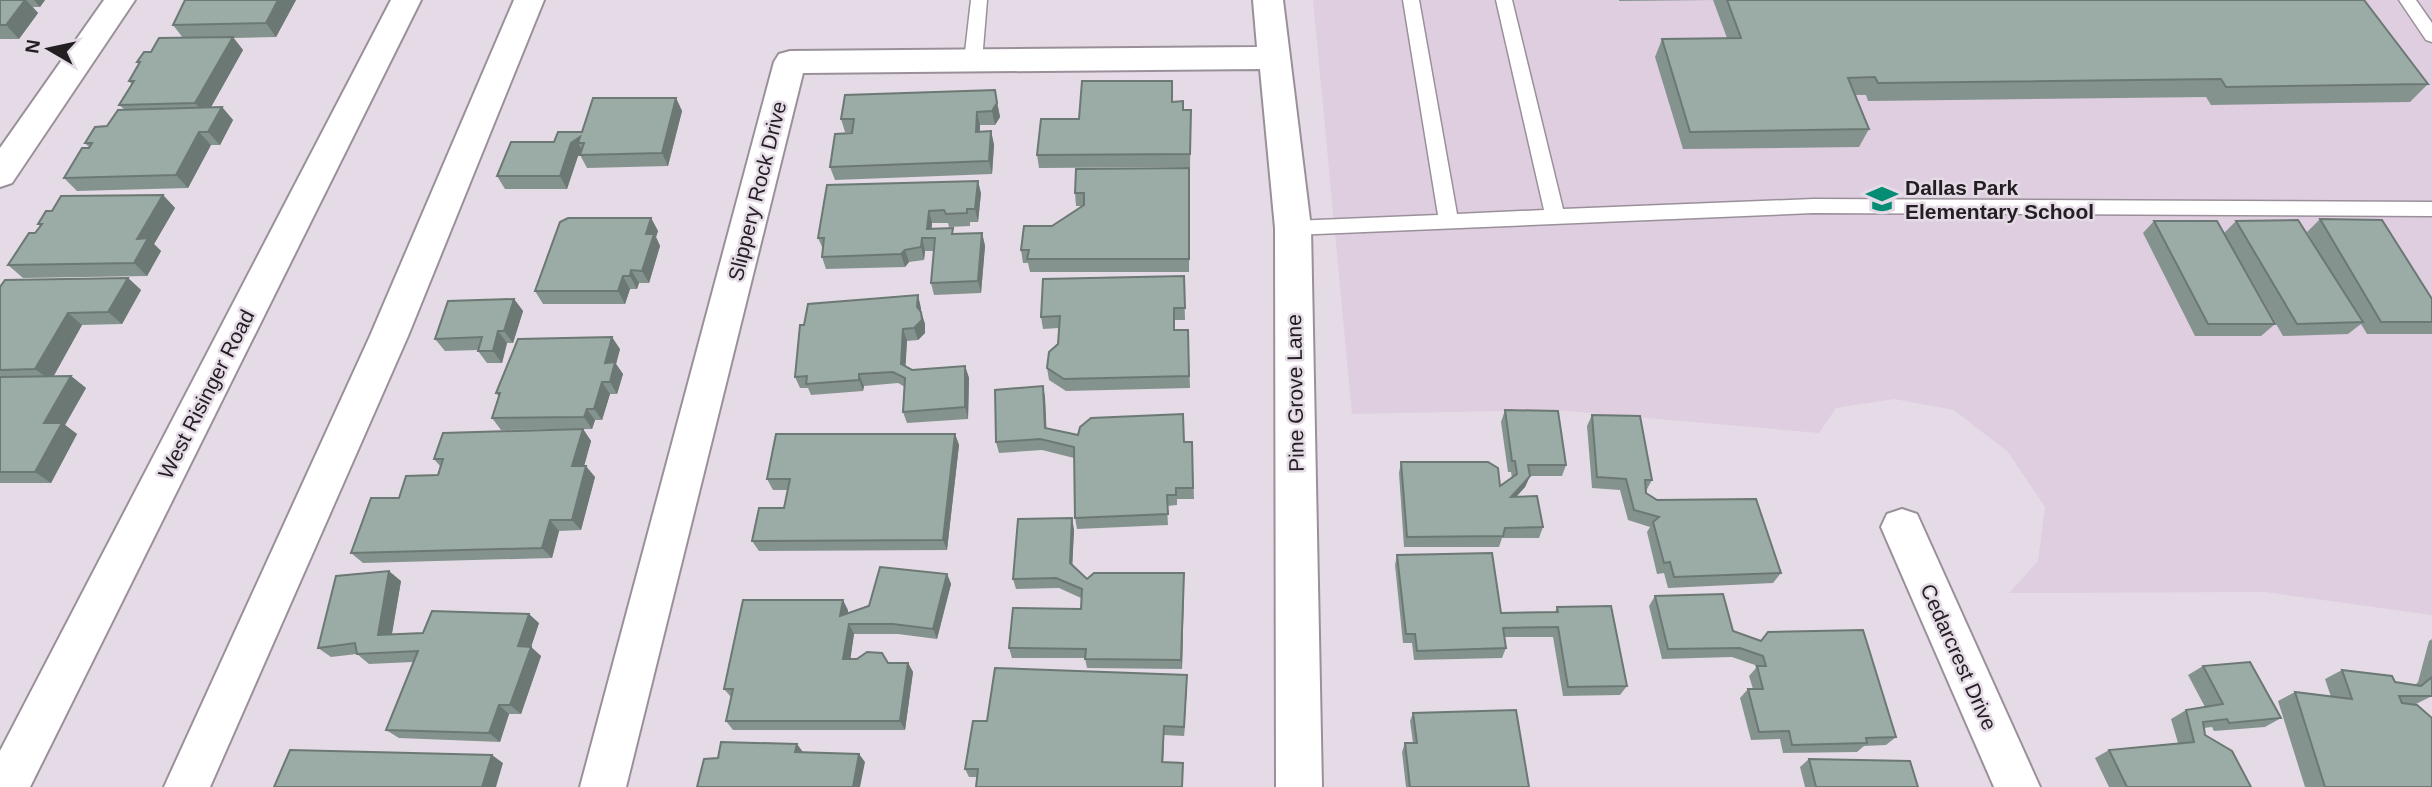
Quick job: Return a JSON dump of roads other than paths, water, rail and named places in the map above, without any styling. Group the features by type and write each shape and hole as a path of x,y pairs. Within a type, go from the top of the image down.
{"street":[{"path":"0,174 120,0"},
{"name":"West Risinger Road","path":"6,787 406,0"},
{"path":"187,787 389,336 529,0"},
{"name":"Pine Grove Lane","path":"1268,0 1293,228 1299,787"},
{"name":"Slippery Rock Drive","path":"603,787 790,62 1273,58"},
{"name":"Cedarcrest Drive","path":"1902,527 2017,787"}],"lane":[{"path":"973,61 979,0"},
{"path":"1411,0 1449,221"},
{"path":"1504,0 1555,217"},
{"path":"2407,0 2432,36"},
{"path":"1293,228 1813,206 2432,209"}],"place":[{"name":"Dallas Park Elementary School","path":"1882,199"}]}
